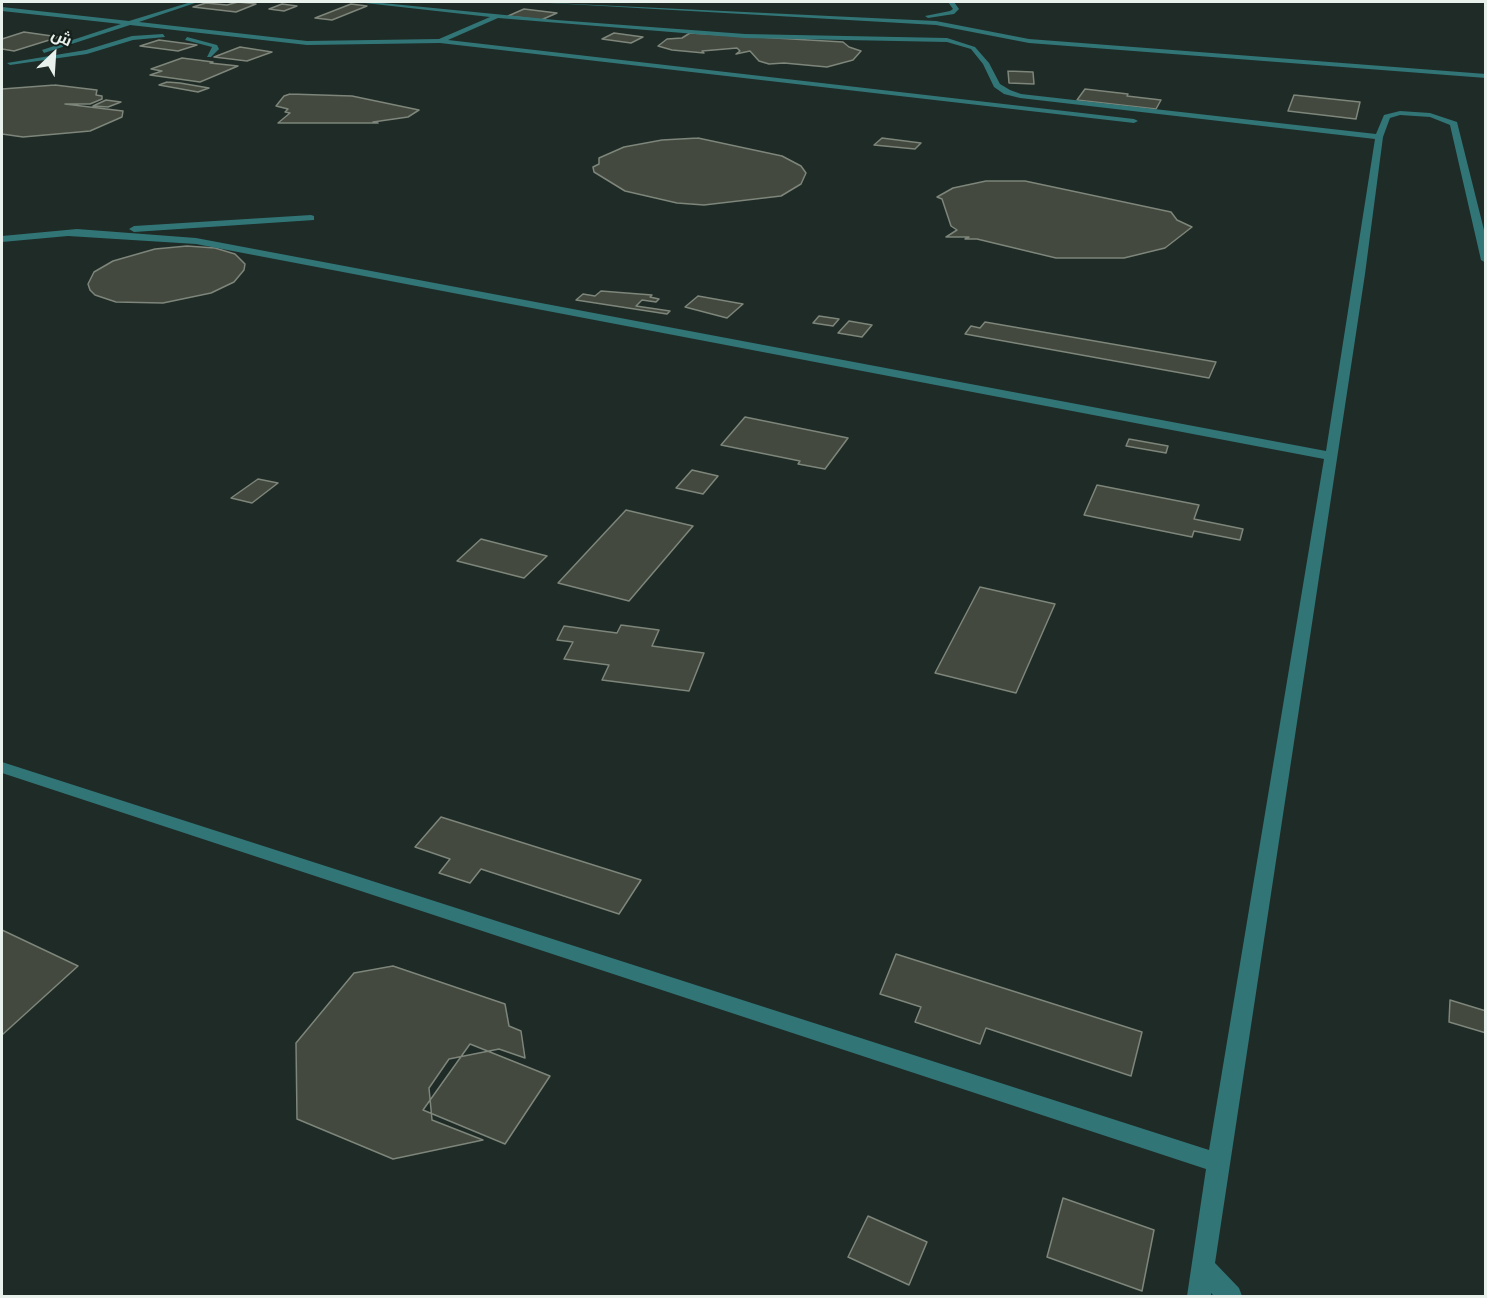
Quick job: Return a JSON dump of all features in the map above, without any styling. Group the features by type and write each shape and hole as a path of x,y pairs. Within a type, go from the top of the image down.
{"lane":[{"path":"2,66 195,2"},
{"path":"359,2 496,17 745,36 947,40 973,48 986,63 997,85 1006,92 1020,96 1374,143"},
{"path":"535,2 936,23 1029,41 1485,76"},
{"path":"610,2 916,17 952,13 956,9 951,2"},
{"path":"2,9 18,4"},
{"path":"2,9 308,43 440,41 1146,122"},
{"path":"440,41 496,17"},
{"path":"10,63 74,54 132,38 155,36 184,39 215,46 216,49 209,56"},
{"path":"1199,1296 1218,1163 1360,274 1374,143 1387,117 1400,113 1430,116 1445,119 1454,124 1482,232 1485,260"},
{"path":"2,239 311,218"},
{"path":"68,233 196,241 1330,456"},
{"path":"2,767 1218,1163"},
{"path":"1203,1268 1230,1296"}],"building":[{"path":"238,2 256,4 236,12 193,7 206,3 227,5"},
{"path":"282,4 297,6 284,11 269,9"},
{"path":"351,4 367,6 332,20 315,18"},
{"path":"524,9 557,13 541,20 508,16"},
{"path":"24,32 59,37 14,51 2,49 2,39"},
{"path":"614,33 643,37 631,43 602,39"},
{"path":"690,33 843,42 861,51 853,60 827,67 769,64 759,61 750,51 736,54 740,51 737,48 702,51 704,53 672,50 658,46 667,39 682,38"},
{"path":"159,40 197,45 178,51 140,46"},
{"path":"240,47 272,52 247,61 214,57"},
{"path":"182,58 238,66 200,82 150,75 162,71 151,69"},
{"path":"1008,71 1033,72 1034,84 1009,83"},
{"path":"167,82 209,88 198,92 159,85"},
{"path":"55,85 97,90 96,95 102,96 102,99 90,104 65,104 123,111 122,117 90,131 23,137 2,134 2,89"},
{"path":"1085,89 1161,100 1156,109 1077,100"},
{"path":"290,94 352,96 419,110 408,117 373,122 378,123 278,123 290,113 285,112 288,109 276,106 284,96"},
{"path":"1294,95 1360,102 1356,119 1288,111"},
{"path":"106,100 121,102 108,107 93,106"},
{"path":"698,138 782,156 801,166 806,173 801,184 781,196 704,205 677,203 625,191 594,172 593,167 599,164 599,158 624,147 662,140"},
{"path":"882,138 921,143 915,149 874,145"},
{"path":"986,181 1025,181 1171,212 1177,220 1192,227 1165,248 1124,258 1056,258 977,239 965,239 969,237 946,237 957,230 951,226 942,199 937,197 953,188"},
{"path":"187,246 215,248 235,254 245,264 244,270 234,282 211,293 163,303 116,302 95,295 90,290 88,284 94,272 113,261 155,249"},
{"path":"601,291 652,295 650,297 659,299 656,302 642,300 636,306 670,311 667,314 576,300 583,294 595,296"},
{"path":"698,296 743,304 727,318 685,307"},
{"path":"819,316 839,319 833,326 813,323"},
{"path":"849,321 872,325 862,337 838,333"},
{"path":"985,322 1216,362 1209,378 965,334 971,326 980,328"},
{"path":"745,417 848,438 825,469 798,464 800,461 721,445"},
{"path":"1129,439 1168,446 1166,453 1126,446"},
{"path":"692,470 718,476 703,494 676,488"},
{"path":"258,479 278,483 252,503 231,498"},
{"path":"1097,485 1199,505 1194,519 1243,529 1240,540 1194,531 1192,537 1084,515"},
{"path":"626,510 693,526 629,601 558,583"},
{"path":"481,539 547,556 524,578 457,561"},
{"path":"980,587 1055,604 1016,693 935,673"},
{"path":"621,625 659,630 652,646 704,653 689,691 602,680 609,665 564,659 573,642 557,640 564,626 617,633"},
{"path":"441,817 641,880 619,914 481,869 470,883 439,873 450,859 415,847"},
{"path":"2,930 78,966 2,1035"},
{"path":"896,954 1142,1032 1131,1076 986,1028 980,1044 915,1022 921,1007 880,994"},
{"path":"393,966 505,1004 509,1026 521,1031 525,1058 499,1049 449,1059 429,1088 432,1120 483,1140 393,1159 297,1119 296,1043 354,973"},
{"path":"1450,1000 1486,1011 1486,1033 1449,1022"},
{"path":"470,1044 550,1076 505,1144 423,1110"},
{"path":"1063,1198 1154,1230 1142,1291 1047,1257"},
{"path":"868,1216 927,1242 909,1285 848,1257"}]}
